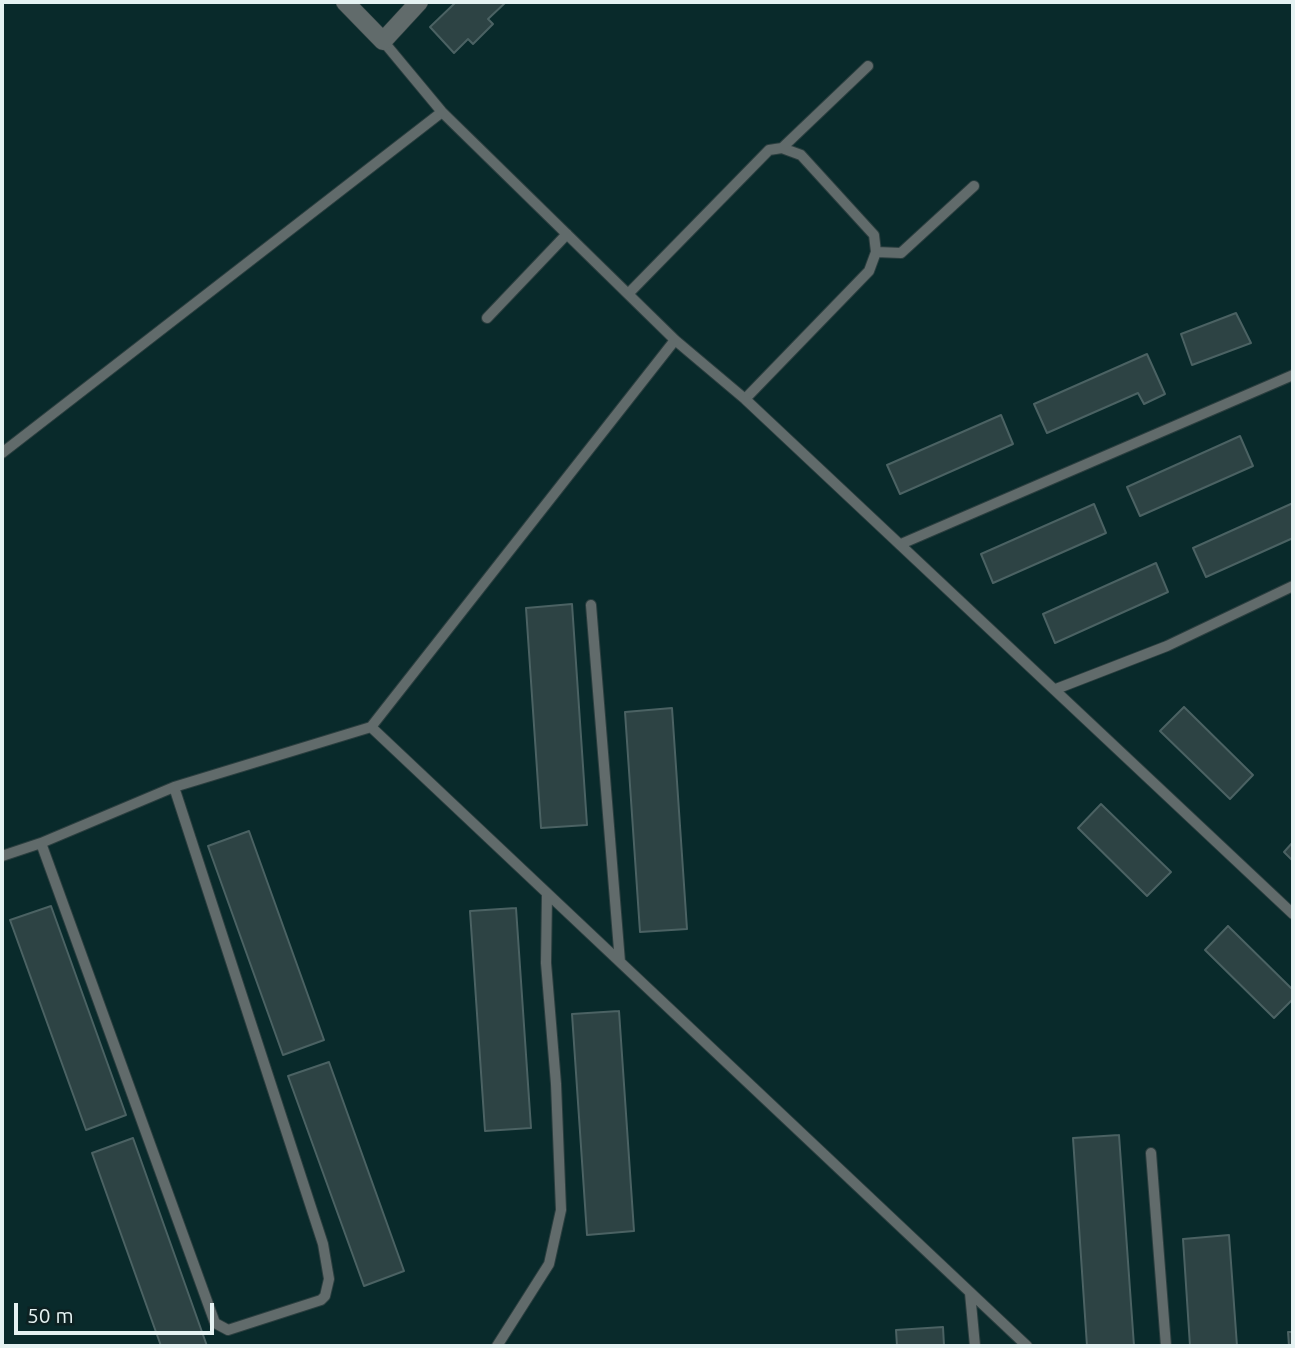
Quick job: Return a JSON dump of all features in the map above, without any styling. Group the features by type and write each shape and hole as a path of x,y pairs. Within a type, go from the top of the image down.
{"street":[{"path":"345,2 383,40 419,2"}],"lane":[{"path":"383,40 442,112 675,340 745,399 1293,914"},
{"path":"782,148 868,66"},
{"path":"2,453 442,112"},
{"path":"628,294 769,150 782,148 801,155 874,235 876,252 869,271 745,399"},
{"path":"876,252 901,253 974,187"},
{"path":"487,317 566,233"},
{"path":"2,856 41,843 174,787 371,727 675,340"},
{"path":"901,544 1293,375"},
{"path":"1056,689 1167,646 1293,586"},
{"path":"591,604 620,962"},
{"path":"371,727 1027,1346"},
{"path":"41,843 215,1323 228,1330 321,1300 325,1296 328,1279 323,1244 174,787"},
{"path":"497,1346 549,1264 561,1210 556,1084 547,963 547,893"},
{"path":"1151,1153 1166,1346"},
{"path":"970,1293 975,1346"}],"shaded area":[{"path":"2,2 1293,2 1293,1346 2,1346"}],"building":[{"path":"456,2 506,2 488,19 493,24 473,44 468,39 454,53 430,27"},
{"path":"1236,313 1251,343 1192,365 1181,334"},
{"path":"1147,354 1165,394 1144,404 1138,393 1047,433 1034,404"},
{"path":"1001,415 1013,444 900,494 887,465"},
{"path":"1240,436 1253,466 1140,516 1127,487"},
{"path":"1293,503 1293,538 1206,577 1193,548"},
{"path":"1094,504 1106,533 993,583 981,554"},
{"path":"1156,563 1168,592 1055,643 1043,614"},
{"path":"572,604 587,825 541,828 526,608"},
{"path":"1184,707 1253,775 1230,799 1160,731"},
{"path":"672,708 687,929 640,932 625,712"},
{"path":"1101,804 1171,872 1147,896 1078,828"},
{"path":"249,831 324,1040 283,1055 208,846"},
{"path":"1293,842 1293,861 1284,852"},
{"path":"51,906 126,1115 86,1130 10,920"},
{"path":"516,908 531,1128 485,1131 470,911"},
{"path":"1228,926 1293,990 1293,999 1274,1018 1205,950"},
{"path":"619,1011 634,1231 587,1235 572,1014"},
{"path":"329,1062 404,1271 364,1286 288,1076"},
{"path":"1119,1135 1134,1346 1087,1346 1073,1138"},
{"path":"133,1138 207,1346 161,1346 92,1153"},
{"path":"1229,1235 1237,1346 1190,1346 1183,1239"},
{"path":"943,1327 944,1346 897,1346 896,1330"},
{"path":"1288,1332 1293,1332 1293,1346 1289,1346"}]}
